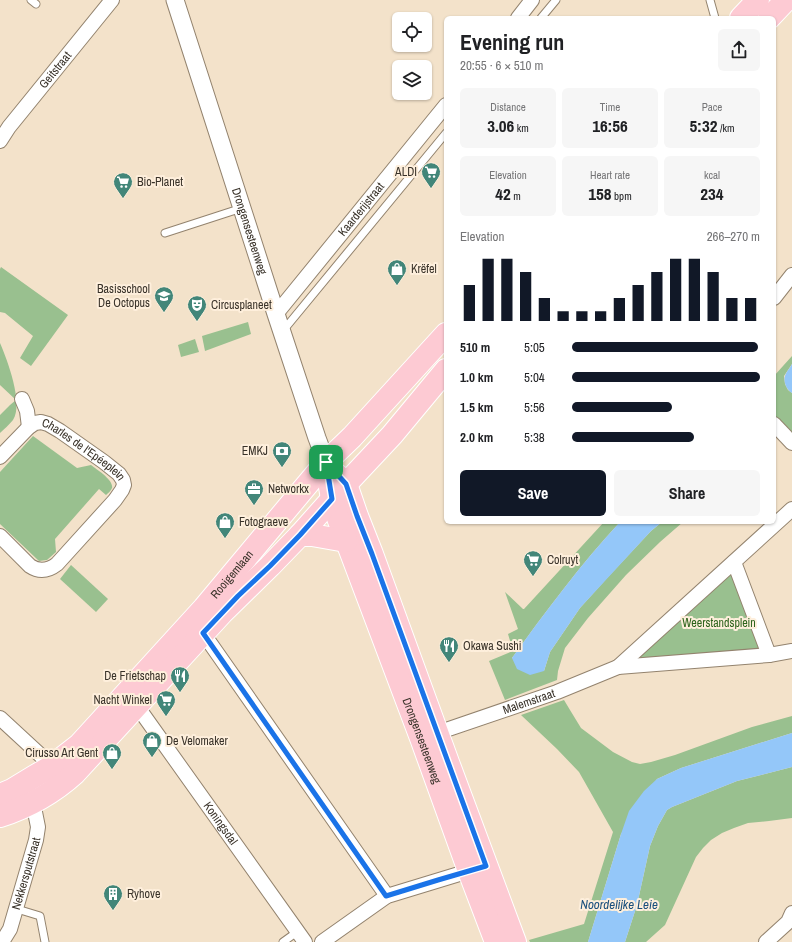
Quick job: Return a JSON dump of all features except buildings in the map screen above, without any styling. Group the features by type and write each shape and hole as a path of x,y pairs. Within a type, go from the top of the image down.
{"main road":[{"path":"743,16 758,0"},
{"path":"771,16 786,0"},
{"name":"Rooigemlaan","path":"0,795 12,790 52,766 78,745 204,608 326,462 352,437 444,336"},
{"name":"Rooigemlaan","path":"0,816 50,793 75,773 203,633 300,535 392,435 444,372"},
{"name":"Drongensesteenweg","path":"326,462 339,492 357,516 372,554 429,736"},
{"name":"Drongensesteenweg","path":"339,492 338,518 346,541 429,736 478,868 515,942"},
{"path":"300,535 312,535 346,541"},
{"name":"Drongensesteenweg","path":"478,868 484,911 496,942"}],"street":[{"name":"Geitstraat","path":"0,141 9,126 112,0"},
{"name":"Drongensesteenweg","path":"175,0 316,438 326,462"},
{"path":"520,16 532,0"},
{"name":"Kaarderijstraat","path":"276,314 444,107"},
{"path":"776,295 792,275"},
{"name":"Charles de l'Epéeplein","path":"22,399 27,411 29,427"},
{"name":"Charles de l'Epéeplein","path":"0,457 29,427 35,423 41,422 60,431 104,462 119,474 124,485 115,500 52,568 41,570 30,566 0,536"},
{"path":"776,426 792,443"},
{"path":"776,524 792,509"},
{"path":"618,667 776,524"},
{"path":"734,562 769,655"},
{"path":"203,633 386,896"},
{"path":"618,667 769,655 792,651"},
{"name":"Malemstraat","path":"429,736 557,692 618,667"},
{"name":"Koningsdal","path":"137,706 301,937"},
{"path":"0,718 52,766"},
{"name":"Nekkersputstraat","path":"2,942 10,929 36,840 38,827 33,802"},
{"path":"322,942 386,896 478,868"},
{"path":"766,942 788,922 792,913"}],"lane":[{"path":"543,16 556,0"},
{"path":"710,0 714,16"},
{"path":"282,332 444,135"},
{"path":"165,233 242,208"},
{"path":"16,909 40,916 45,942"},
{"path":"283,942 301,937"}],"green space":[{"path":"1,267 68,315 31,366 20,358 33,336 5,313 0,312"},
{"path":"248,322 251,334 205,351 202,336"},
{"path":"195,339 199,352 181,357 178,345"},
{"path":"0,343 7,360 16,393 17,403 16,413 13,420 0,433 0,415 16,400 0,385"},
{"path":"792,356 792,364 784,376 785,384 788,390 792,393 792,434 776,417 776,374"},
{"path":"33,436 77,468 91,465 108,478 112,485 112,489 106,495 99,489 55,539 56,552 47,560 39,561 0,524 0,472"},
{"path":"602,524 618,524 591,554 564,588 512,658 544,671 550,652 580,608 608,577 651,531 660,524 681,524 626,575 588,618 565,648 558,671 557,680 505,700 489,661 513,651 508,634 518,629 505,592 524,609"},
{"name":"Weerstandsplein","path":"734,562 769,655 618,667"},
{"path":"71,565 108,599 96,612 60,579"},
{"path":"564,700 581,728 613,752 632,762 640,764 675,755 752,727 792,716 792,733 681,768 657,779 621,834 588,942 530,942 529,940 584,924 613,832 579,772 521,715"},
{"path":"792,767 792,818 748,823 722,833 711,840 696,857 665,925 646,942 625,942 637,905 650,846 658,826 667,810 737,781"}],"water":[{"path":"792,364 792,393 786,386 785,378 786,373"},
{"path":"618,524 660,524 651,531 580,608 550,652 544,671 530,675 517,669 512,658 591,554"},
{"name":"Noordelijke Leie","path":"792,733 792,767 737,781 667,810 658,826 650,846 637,905 625,942 588,942 629,811 644,791 657,779 681,768"}],"place":[{"name":"ALDI","path":"431,189"},
{"name":"Bio-Planet","path":"123,199"},
{"name":"Krëfel","path":"397,286"},
{"name":"Basisschool De Octopus","path":"164,313"},
{"name":"Circusplaneet","path":"197,322"},
{"name":"EMKJ","path":"282,468"},
{"name":"Networkx","path":"254,506"},
{"name":"Fotograeve","path":"225,539"},
{"name":"Colruyt","path":"533,577"},
{"name":"Okawa Sushi","path":"449,663"},
{"name":"De Frietschap","path":"180,693"},
{"name":"Nacht Winkel","path":"166,717"},
{"name":"De Velomaker","path":"152,758"},
{"name":"Cirusso Art Gent","path":"112,770"},
{"name":"Ryhove","path":"113,911"}],"route":[{"path":"326,462 346,484 486,866 386,896 203,633 300,535 332,499 326,462"}]}
